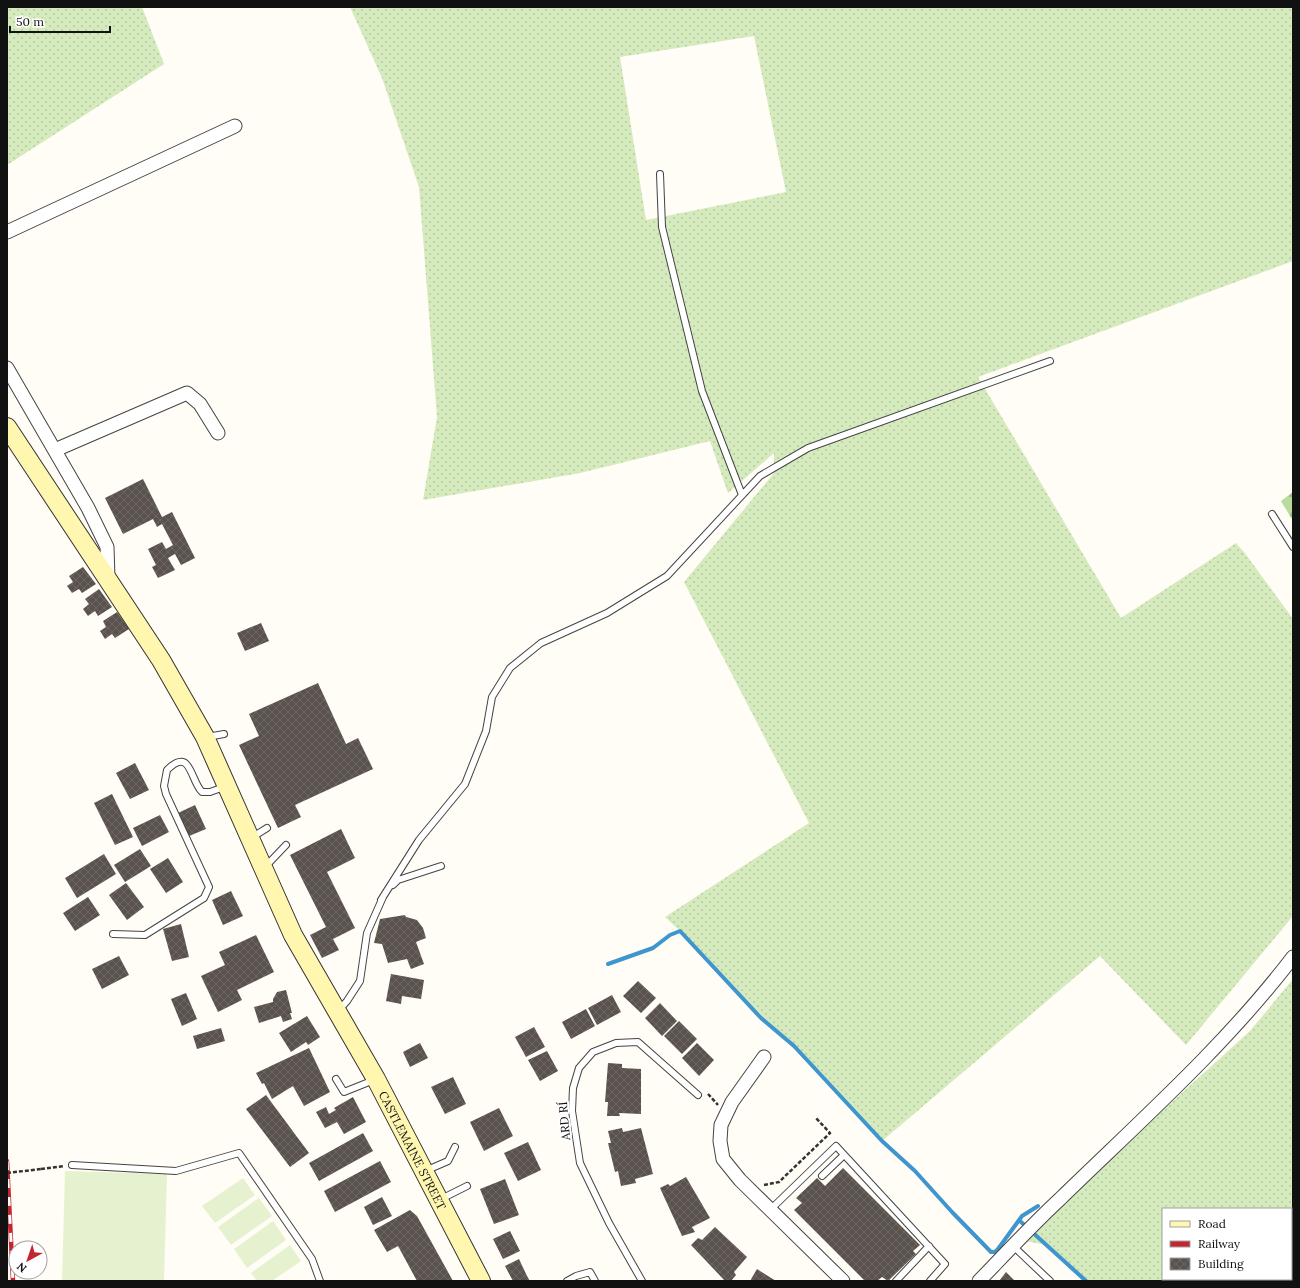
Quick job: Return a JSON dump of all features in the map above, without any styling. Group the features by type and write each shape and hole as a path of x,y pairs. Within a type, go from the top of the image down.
{"main road":[{"name":"CASTLEMAINE STREET","path":"7,427 161,660 205,737 251,838 293,935 304,965 339,1017 376,1079 438,1201 481,1281"}],"street":[{"path":"7,232 234,126"},
{"path":"7,368 88,508 107,547 108,578"},
{"path":"55,450 187,393 200,404 218,433"},
{"path":"979,1281 1036,1223 1217,1046 1276,980 1293,957"},
{"path":"764,1057 732,1102 721,1125 720,1141 723,1159 740,1180 843,1281"}],"lane":[{"path":"660,174 662,228 702,391 742,495"},
{"path":"339,1017 360,981 367,933 381,900 419,840 465,784 486,731 492,697 510,668 541,643 607,613 667,576 760,476 808,448 1050,361"},
{"path":"1272,514 1293,547"},
{"path":"205,737 224,734"},
{"path":"113,934 145,935 204,898 209,887 166,794 164,786 167,770 178,762 184,762 190,766 197,787 202,792 210,792 226,786"},
{"path":"251,838 267,828"},
{"path":"264,868 286,845"},
{"path":"381,900 398,880 441,866"},
{"name":"ARD RÍ","path":"642,1281 609,1223 580,1163 572,1111 573,1088 579,1068 593,1052 616,1043 638,1042 698,1095"},
{"path":"336,1079 344,1092 376,1079"},
{"path":"770,1210 836,1146 945,1264 930,1281"},
{"path":"424,1172 448,1161 456,1147"},
{"path":"72,1165 176,1171 239,1153 312,1259 320,1281"},
{"path":"822,1176 844,1155"},
{"path":"438,1201 467,1186"},
{"path":"896,1281 929,1246"},
{"path":"1014,1246 1050,1281"},
{"path":"567,1281 576,1276 590,1272 595,1281"}],"path":[{"path":"760,1186 779,1182 830,1133 815,1117"},
{"path":"7,1173 72,1165"}],"green space":[{"path":"7,7 142,7 164,64 7,165"},
{"path":"350,7 1293,7 1293,261 978,377 1121,618 1236,543 1293,619 1293,916 1186,1045 1100,956 882,1141 794,1046 761,1018 692,942 665,917 809,823 684,582 774,473 774,453 728,493 710,441 580,473 423,500 437,417 419,187 382,78","holes":["754,36 786,192 646,220 620,57"]},
{"path":"1293,492 1293,521 1281,501"},
{"path":"1293,979 1293,1281 1086,1281 1047,1245 1025,1241 1086,1180 1250,1031"},
{"path":"65,1171 167,1174 164,1281 62,1281"},
{"path":"243,1178 255,1195 215,1223 202,1206"},
{"path":"259,1198 272,1216 231,1245 218,1227"},
{"path":"273,1221 286,1240 247,1268 234,1249"},
{"path":"290,1245 301,1261 272,1281 257,1281 251,1273"}],"building":[{"path":"143,479 162,517 172,512 195,558 181,565 175,554 168,558 175,570 158,578 152,567 156,565 148,549 162,542 166,549 173,545 162,524 157,527 153,519 123,534 105,498"},
{"path":"83,567 96,584 82,593 79,589 72,593 67,586 73,582 69,576"},
{"path":"99,589 112,607 98,616 95,611 88,616 83,609 89,604 85,599"},
{"path":"117,612 129,629 115,638 112,634 105,639 100,631 106,627 103,621"},
{"path":"261,623 269,641 245,651 237,633"},
{"path":"318,683 346,744 358,738 373,769 295,805 301,817 278,828 239,745 259,736 249,714"},
{"path":"135,763 149,790 130,799 116,773"},
{"path":"112,794 133,837 115,845 94,803"},
{"path":"195,805 206,829 189,836 178,813"},
{"path":"160,815 169,832 142,846 133,828"},
{"path":"341,829 355,858 327,872 355,928 333,939 339,950 322,958 310,935 326,927 290,855"},
{"path":"140,849 151,866 125,882 114,865"},
{"path":"104,854 116,874 77,898 65,878"},
{"path":"168,858 183,882 166,893 150,869"},
{"path":"126,883 144,907 127,920 109,895"},
{"path":"231,891 243,916 223,925 212,900"},
{"path":"88,897 100,915 75,931 63,913"},
{"path":"405,915 406,917 417,920 423,928 426,938 416,942 424,964 411,969 407,959 388,963 382,944 374,943 380,919"},
{"path":"181,924 189,957 172,961 163,929"},
{"path":"256,935 274,972 237,990 242,1000 218,1012 201,976 225,965 219,952"},
{"path":"119,956 129,975 102,989 92,969"},
{"path":"391,974 424,980 421,999 402,996 401,1004 386,1001"},
{"path":"638,981 656,998 641,1013 623,996"},
{"path":"286,990 292,1013 290,1013 292,1019 283,1022 281,1016 259,1023 254,1007 273,1002 277,992"},
{"path":"186,993 197,1019 182,1026 171,999"},
{"path":"612,995 621,1012 597,1025 588,1008"},
{"path":"660,1003 677,1021 662,1036 645,1018"},
{"path":"586,1009 595,1026 571,1039 562,1022"},
{"path":"307,1016 320,1037 308,1045 306,1042 291,1052 279,1033"},
{"path":"679,1021 697,1039 682,1054 664,1036"},
{"path":"534,1027 545,1047 526,1057 515,1037"},
{"path":"221,1028 225,1041 197,1049 193,1036"},
{"path":"420,1043 428,1058 410,1067 403,1052"},
{"path":"697,1043 714,1060 699,1076 682,1058"},
{"path":"309,1048 330,1092 304,1106 293,1086 272,1099 264,1083 262,1084 256,1073"},
{"path":"547,1051 558,1071 540,1081 528,1060"},
{"path":"608,1063 622,1064 622,1068 641,1069 641,1114 619,1113 620,1116 607,1116 608,1102 605,1102"},
{"path":"453,1077 466,1104 445,1114 431,1087"},
{"path":"266,1095 309,1153 290,1167 246,1109"},
{"path":"353,1097 366,1122 344,1134 337,1122 325,1128 316,1112 326,1107 329,1114 336,1110 334,1108"},
{"path":"499,1108 513,1136 484,1151 470,1122"},
{"path":"622,1128 623,1132 641,1128 653,1174 635,1179 636,1183 621,1186 618,1171 615,1172 608,1143 611,1143 608,1131"},
{"path":"363,1133 373,1151 319,1181 309,1163"},
{"path":"528,1142 541,1170 518,1181 504,1153"},
{"path":"380,1161 391,1182 335,1212 324,1191"},
{"path":"843,1168 920,1245 913,1251 916,1254 888,1281 882,1277 877,1281 865,1281 794,1210 802,1203 796,1198 817,1178 825,1186"},
{"path":"686,1177 710,1218 692,1227 695,1232 682,1236 660,1188 668,1184 670,1186"},
{"path":"505,1179 519,1215 494,1224 480,1189"},
{"path":"382,1197 392,1216 373,1225 364,1207"},
{"path":"410,1210 417,1216 453,1281 417,1281 398,1246 387,1252 374,1230"},
{"path":"715,1227 747,1257 734,1272 736,1275 731,1281 725,1281 691,1245 698,1238 702,1240"},
{"path":"510,1231 520,1251 503,1259 493,1239"},
{"path":"519,1259 530,1281 513,1281 505,1266"},
{"path":"757,1269 776,1281 750,1281"},
{"path":"1006,1272 1015,1281 999,1281"}],"waterway":[{"path":"608,964 653,948 670,935 680,931 761,1018 794,1046 882,1141 915,1171 991,1252 995,1252 998,1249 1022,1216 1038,1206"},
{"path":"1020,1221 1086,1281"}],"railway":[{"path":"7,1161 13,1281"}]}
